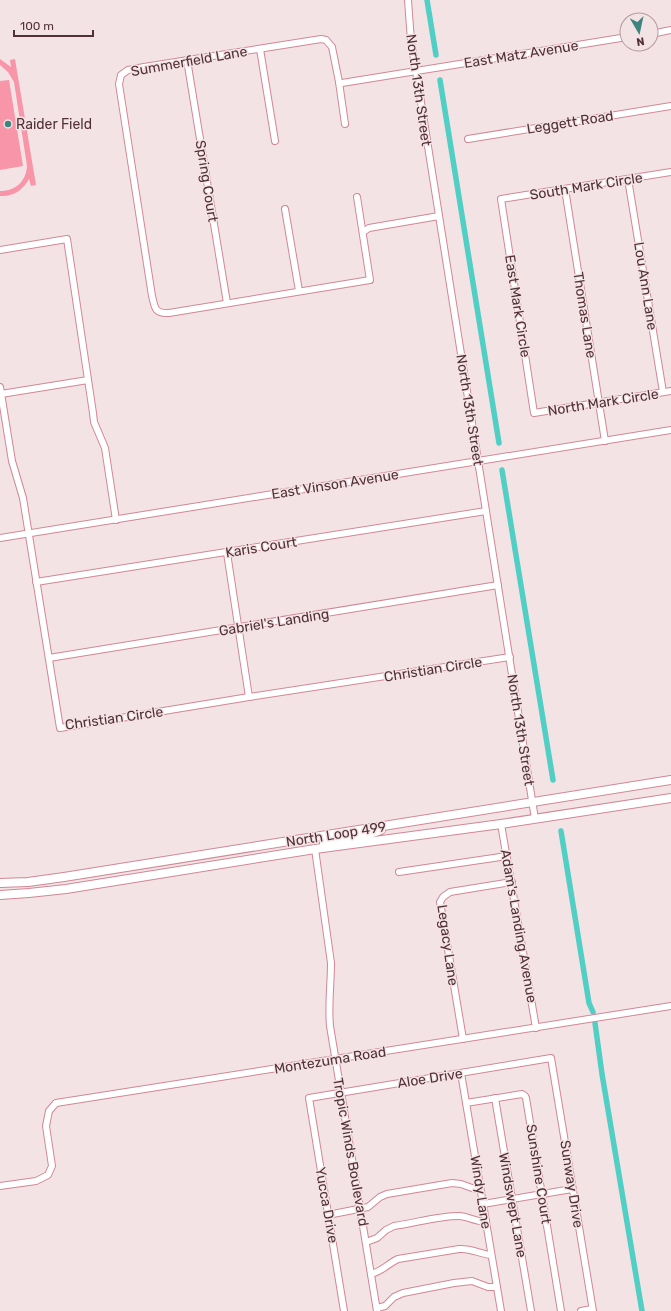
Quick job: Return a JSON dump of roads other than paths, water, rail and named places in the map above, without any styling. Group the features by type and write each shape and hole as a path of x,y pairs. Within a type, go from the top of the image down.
{"main road":[{"name":"North Loop 499","path":"0,884 64,877 671,780"},
{"name":"North Loop 499","path":"0,895 66,889 314,849 501,824 671,798"},
{"path":"314,849 317,844 370,834 398,824"}],"street":[{"name":"North 13th Street","path":"408,0 411,41 535,819"},
{"path":"659,32 671,30"},
{"name":"East Matz Avenue","path":"416,71 619,38"},
{"name":"Summerfield Lane","path":"227,303 165,313 161,313 156,309 152,296 119,84 121,75 128,70 316,39 326,40 332,47 339,82"},
{"path":"260,49 275,140"},
{"name":"Spring Court","path":"188,60 227,303"},
{"path":"345,124 339,82 344,83 416,71"},
{"name":"Leggett Road","path":"468,139 671,106"},
{"name":"South Mark Circle","path":"501,200 671,172"},
{"name":"Lou Ann Lane","path":"628,179 663,392"},
{"name":"Thomas Lane","path":"565,189 605,441"},
{"path":"227,303 370,280 357,197"},
{"name":"East Mark Circle","path":"501,200 534,412"},
{"path":"285,209 299,291"},
{"path":"363,232 369,228 439,216"},
{"path":"0,250 67,240 94,422 105,448 116,520"},
{"path":"0,390 88,380"},
{"name":"Christian Circle","path":"0,390 12,461 23,498 60,728 510,657"},
{"name":"North Mark Circle","path":"534,412 671,391"},
{"name":"East Vinson Avenue","path":"0,538 671,430"},
{"name":"Karis Court","path":"36,582 486,512"},
{"path":"227,553 249,697"},
{"name":"Gabriel's Landing","path":"49,658 498,586"},
{"name":"Adam's Landing Avenue","path":"501,824 536,1028"},
{"name":"Tropic Winds Boulevard","path":"314,849 331,963 329,1012 335,1060 377,1309"},
{"path":"399,872 507,856"},
{"name":"Legacy Lane","path":"463,1039 440,902 442,896 450,892 512,882"},
{"name":"Montezuma Road","path":"0,1186 36,1181 48,1176 52,1166 46,1126 48,1112 56,1103 671,1006"},
{"name":"Aloe Drive","path":"309,1098 550,1058"},
{"name":"Sunway Drive","path":"550,1058 592,1310"},
{"name":"Windy Lane","path":"461,1073 500,1311"},
{"name":"Sunshine Court","path":"466,1103 522,1094 525,1096 561,1311"},
{"name":"Yucca Drive","path":"309,1098 344,1311"},
{"name":"Windswept Lane","path":"495,1098 531,1311"},
{"path":"328,1215 361,1208 372,1204 380,1197 387,1194 436,1185 456,1183 480,1190"},
{"path":"483,1204 572,1189"},
{"path":"366,1242 377,1238 386,1230 394,1226 456,1216 467,1217 478,1222 486,1221"},
{"path":"371,1274 382,1271 398,1260 459,1249 469,1249 491,1255"},
{"path":"377,1309 385,1306 394,1297 403,1293 454,1283 472,1281 488,1287 497,1287"},
{"path":"581,1311 592,1310"}],"waterway":[{"path":"427,0 436,55"},
{"path":"440,80 499,443"},
{"path":"502,470 553,780"},
{"path":"561,831 589,1003 593,1012"},
{"path":"595,1023 602,1074 642,1311"}],"place":[{"name":"Raider Field","path":"8,124"}]}
